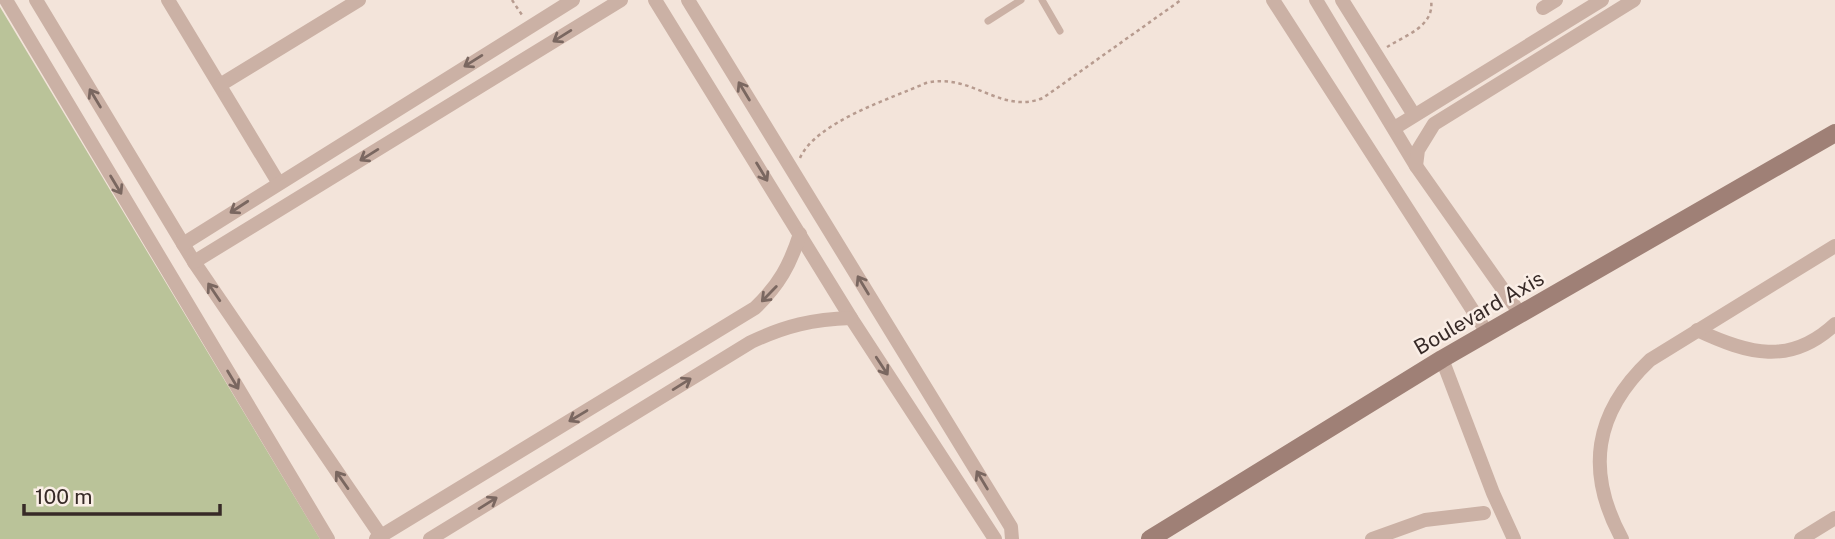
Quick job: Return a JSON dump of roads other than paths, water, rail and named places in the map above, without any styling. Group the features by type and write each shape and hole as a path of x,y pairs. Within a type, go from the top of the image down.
{"street":[{"path":"6,0 328,539"},
{"path":"36,0 194,262 379,538 755,308 777,287 789,266 800,234"},
{"path":"168,0 278,182"},
{"path":"220,85 359,0"},
{"path":"183,244 278,182 573,0"},
{"path":"194,262 621,0"},
{"path":"656,0 851,318 995,539"},
{"path":"688,0 1011,527 1012,539"},
{"path":"1273,0 1489,334"},
{"path":"1316,0 1396,127 1416,166 1521,315"},
{"path":"1342,0 1414,115"},
{"path":"1396,127 1602,0"},
{"path":"1416,166 1418,150 1434,124 1634,0"},
{"path":"701,72 724,59"},
{"name":"Boulevard Axis","path":"1150,539 1442,359 1835,133"},
{"path":"1622,539 1608,514 1601,486 1599,458 1603,430 1614,403 1629,379 1650,360 1835,246"},
{"path":"430,539 751,342 784,327 816,319 851,318"},
{"path":"1697,330 1722,342 1765,353 1805,346 1835,324"},
{"path":"1442,359 1486,476 1514,539"},
{"path":"1373,539 1425,520 1484,513"},
{"path":"1801,539 1835,518"}],"lane":[{"path":"988,22 1021,0"},
{"path":"1042,0 1060,31"}]}
